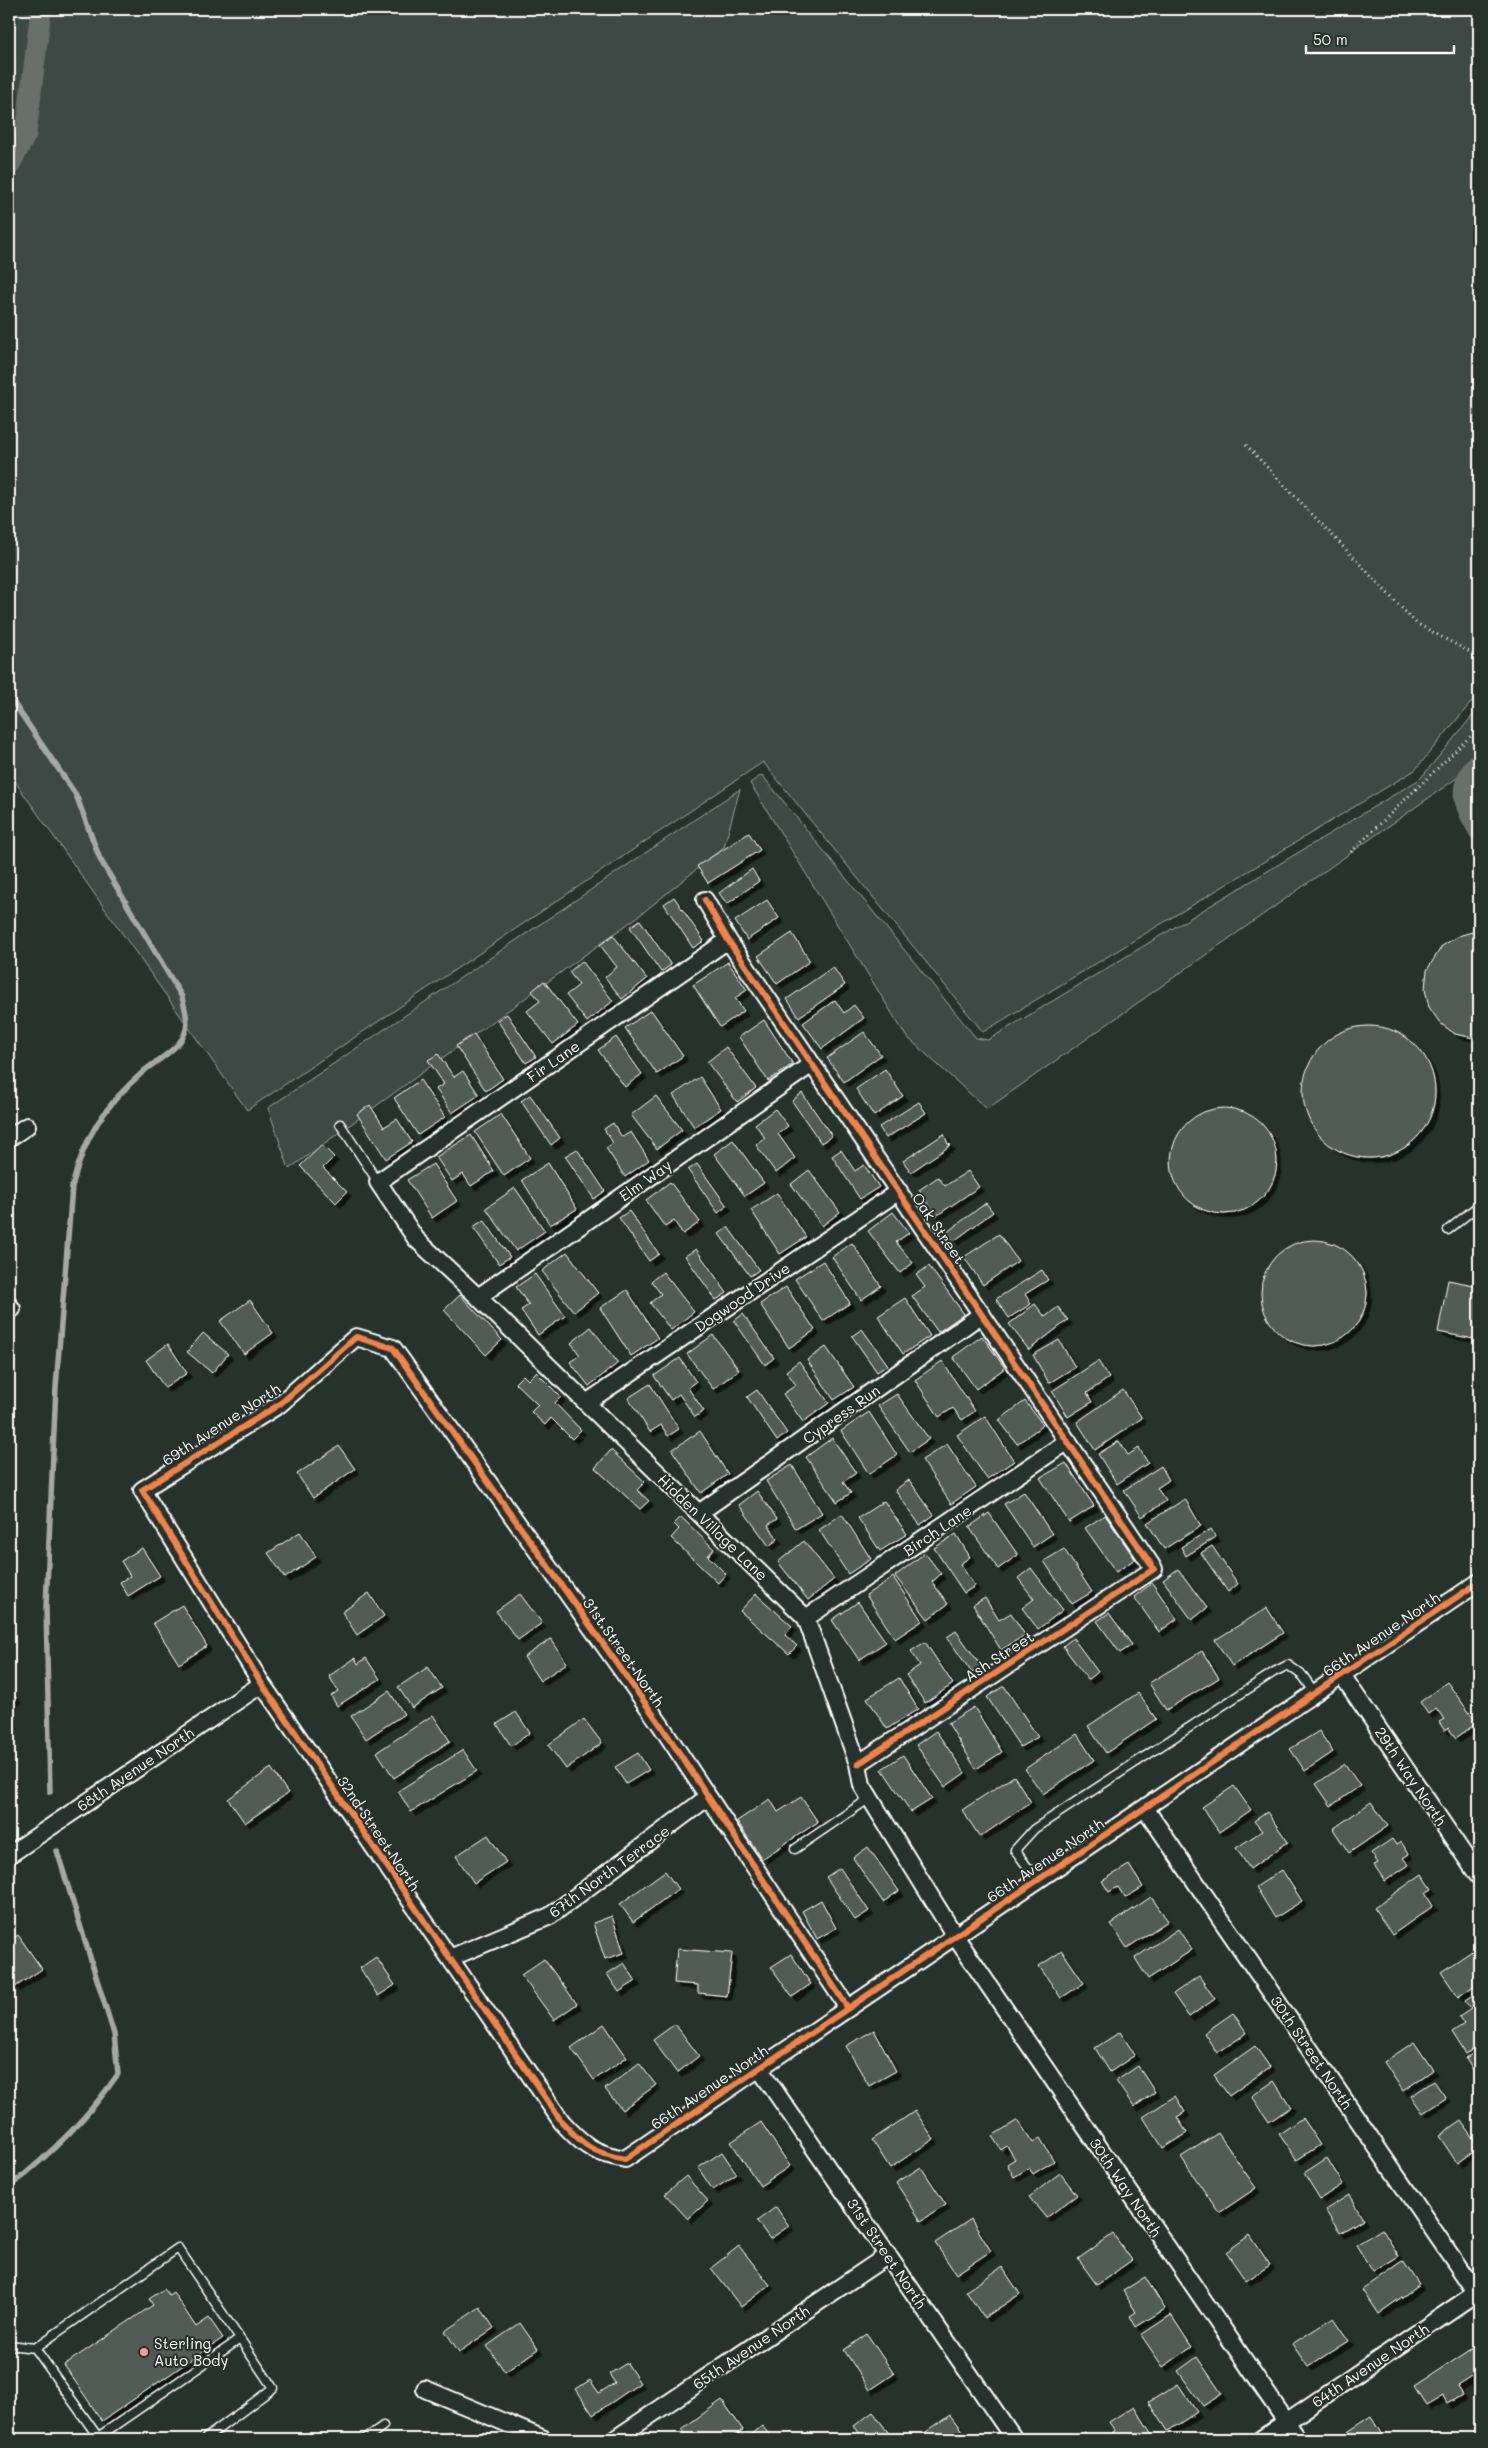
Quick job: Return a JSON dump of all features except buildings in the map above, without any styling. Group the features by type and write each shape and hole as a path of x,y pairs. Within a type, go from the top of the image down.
{"street":[{"name":"Oak Street","path":"706,900 728,940 1154,1570"},
{"name":"Fir Lane","path":"378,1182 728,940"},
{"name":"Elm Way","path":"478,1297 812,1064"},
{"path":"9,1138 27,1126"},
{"name":"Hidden Village Lane","path":"378,1182 416,1239 478,1297 806,1618 858,1764 862,1785 955,1936"},
{"name":"Dogwood Drive","path":"586,1403 899,1191"},
{"name":"Cypress Run","path":"699,1513 982,1314"},
{"name":"69th Avenue North","path":"142,1490 280,1404 356,1337"},
{"name":"31st Street North","path":"356,1337 393,1348 660,1724 848,2008"},
{"name":"Birch Lane","path":"806,1618 1068,1442"},
{"name":"32nd Street North","path":"142,1490 262,1684 562,2122 581,2143 604,2155 625,2159"},
{"name":"Ash Street","path":"858,1764 1154,1570"},
{"name":"66th Avenue North","path":"625,2159 1479,1582"},
{"name":"29th Way North","path":"1342,1675 1479,1877"},
{"name":"68th Avenue North","path":"9,1855 262,1684"},
{"name":"67th North Terrace","path":"450,1958 550,1916 708,1797"},
{"name":"30th Street North","path":"1145,1808 1478,2294"},
{"name":"30th Way North","path":"955,1936 1298,2439"},
{"name":"31st Street North","path":"759,2068 1014,2439"},
{"name":"65th Avenue North","path":"614,2439 888,2255"},
{"name":"64th Avenue North","path":"1262,2439 1478,2294"},
{"path":"425,2389 544,2439"}],"lane":[{"path":"340,1124 378,1182"},
{"path":"1448,1230 1479,1205"},
{"path":"1037,1880 1015,1850 1034,1829 1274,1672 1288,1665 1303,1676 1315,1693"},
{"path":"795,1849 870,1798"},
{"path":"9,2345 35,2348 178,2248 274,2388 204,2439"},
{"path":"35,2348 98,2437 240,2339"},
{"path":"365,2439 383,2426"}],"path":[{"path":"1246,444 1416,623 1479,657"},
{"path":"1351,852 1479,728"}],"shaded area":[{"path":"9,9 1479,9 1479,693 1415,770 983,1032 763,762 247,1110 9,773"},
{"path":"1479,708 1479,796 1464,773 987,1109 906,1036 750,783 762,775 976,1038 988,1040 1420,779"},
{"path":"740,789 724,847 640,915 289,1169 268,1108"}],"waterway":[{"path":"9,166 26,134 41,9"},
{"path":"9,696 76,795 100,859 182,997 187,1021 184,1035 177,1045 144,1071 107,1109 83,1152 72,1187 56,1387 46,1607 50,1792"},
{"path":"1479,762 1471,771 1464,788 1466,804 1479,831"},
{"path":"9,2187 40,2162 68,2135 94,2106 118,2074 114,2034 57,1851"}],"cycle path":[{"path":"705,900 728,940 1154,1569 858,1764"},
{"path":"848,2008 660,1724 393,1348 356,1337 280,1404 142,1490 262,1684 562,2122 583,2143 597,2151 625,2159 1479,1582"}],"place":[{"name":"Sterling Auto Body","path":"144,2352"}]}
